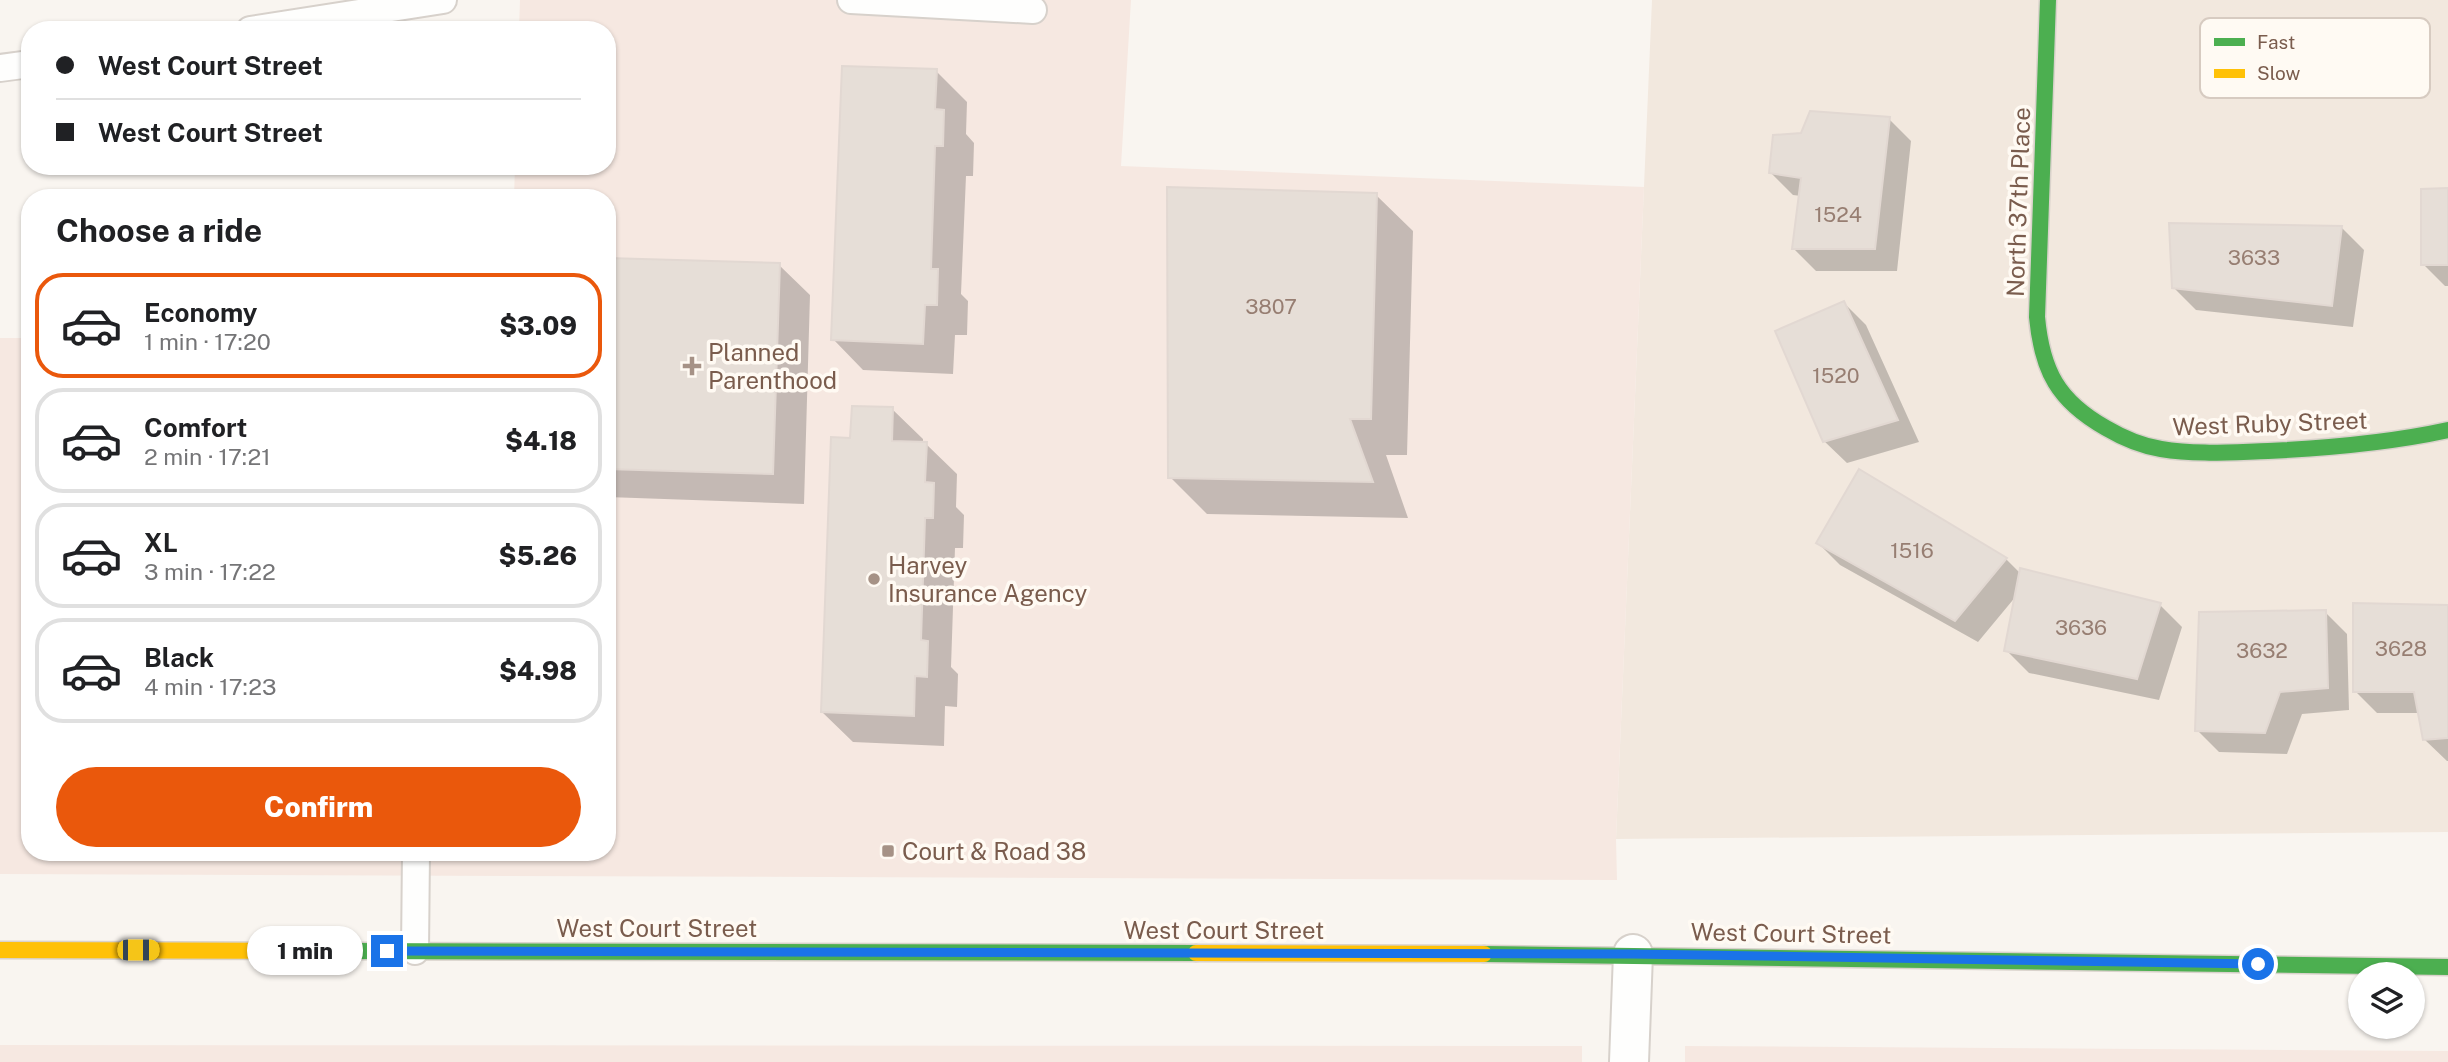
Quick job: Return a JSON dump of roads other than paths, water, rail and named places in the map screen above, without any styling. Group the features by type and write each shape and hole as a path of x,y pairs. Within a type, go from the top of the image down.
{"main road":[{"name":"North 37th Place","path":"2048,0 2037,327 2038,346 2049,375 2064,399"},
{"name":"West Ruby Street","path":"2064,399 2091,421 2129,440 2164,450 2238,452 2330,448 2425,436 2448,430"},
{"name":"West Court Street","path":"0,950 1633,954 2448,967"}],"street":[{"path":"1629,1062 1633,954"}],"lane":[{"path":"308,21 443,0"},
{"path":"851,0 1033,10"},
{"path":"0,68 21,65"},
{"path":"415,951 416,861"}],"place":[{"name":"Planned Parenthood","path":"692,366"},
{"name":"Harvey Insurance Agency","path":"874,579"},
{"name":"Court & Road 38","path":"888,851"}]}
